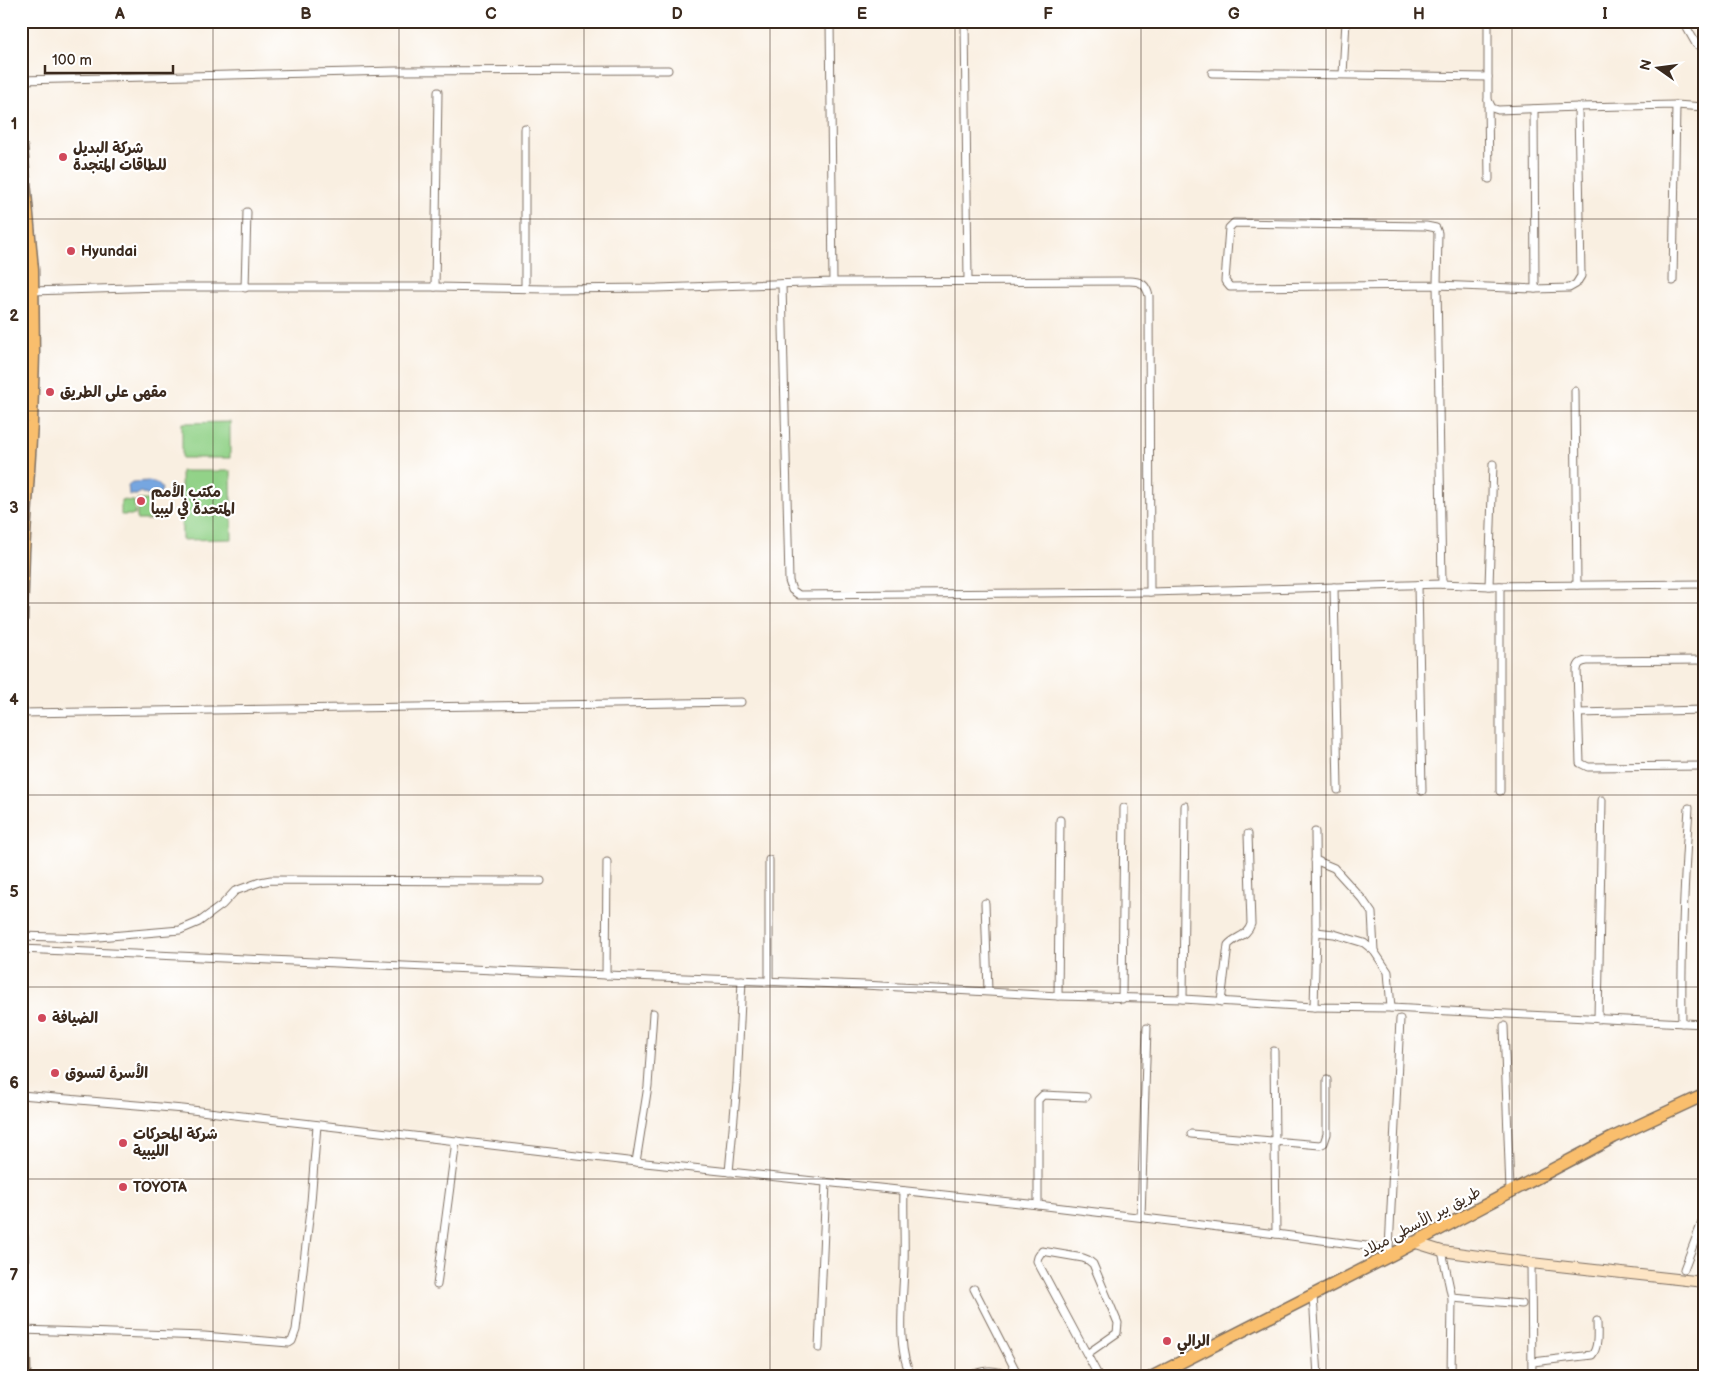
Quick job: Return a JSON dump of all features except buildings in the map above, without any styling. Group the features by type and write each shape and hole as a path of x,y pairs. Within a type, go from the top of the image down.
{"highway":[{"path":"21,148 32,270 27,288"},
{"path":"21,245 33,354 21,620"},
{"path":"21,522 23,552"},
{"path":"21,1237 24,1377"}],"main road":[{"name":"طريق بير الأسطى ميلاد","path":"1152,1377 1313,1295 1391,1251 1413,1242 1614,1137 1704,1095"},
{"path":"1413,1242 1442,1251 1704,1282"}],"street":[{"path":"830,21 833,282"},
{"path":"965,21 968,282"},
{"path":"1343,74 1346,21"},
{"path":"1488,21 1489,179"},
{"path":"1683,21 1696,44 1704,48"},
{"path":"21,80 395,70 668,70"},
{"path":"1212,73 1488,77"},
{"path":"434,287 438,92"},
{"path":"1488,100 1492,108 1498,110 1676,105 1704,107"},
{"path":"1673,281 1676,105"},
{"path":"1442,584 1437,285 1438,233 1436,228 1432,226 1234,223 1229,228 1225,281 1230,287 1437,285 1535,289 1569,288 1576,284 1581,276 1578,107"},
{"path":"1534,109 1535,289"},
{"path":"525,129 525,288"},
{"path":"245,288 247,212"},
{"path":"27,288 657,288 833,282 1138,281 1144,284 1147,289 1150,592"},
{"path":"782,284 789,581 792,590 802,595 1150,592 1442,584 1490,586 1704,584"},
{"path":"1575,391 1577,585"},
{"path":"1490,586 1493,464"},
{"path":"1418,585 1422,792"},
{"path":"1500,586 1500,791"},
{"path":"1334,587 1338,790"},
{"path":"1704,660 1581,662 1577,670 1580,763 1584,766 1704,766"},
{"path":"21,713 741,702"},
{"path":"1578,713 1704,710"},
{"path":"1598,1019 1602,800"},
{"path":"1183,999 1185,806"},
{"path":"1122,999 1124,808"},
{"path":"1682,1023 1683,892 1689,808"},
{"path":"1058,996 1060,820"},
{"path":"1314,832 1316,932 1314,1007"},
{"path":"1221,1002 1228,944 1249,931 1251,924 1248,834"},
{"path":"769,860 769,981"},
{"path":"1315,860 1334,868 1363,900 1372,913 1374,951"},
{"path":"606,975 607,862"},
{"path":"21,936 87,938 180,930 199,922 222,905 235,891 260,882 272,880 541,881"},
{"path":"985,903 988,991"},
{"path":"1316,932 1334,934 1364,943 1374,951 1388,972 1391,1008"},
{"path":"21,949 769,981 1122,999 1183,999 1314,1007 1391,1008 1704,1024"},
{"path":"729,1172 737,1084 742,980"},
{"path":"636,1162 648,1086 653,1013"},
{"path":"21,1095 183,1109 636,1162 1038,1205 1276,1234 1391,1251 1400,1019"},
{"path":"1504,1026 1510,1191"},
{"path":"1141,1217 1147,1028"},
{"path":"1274,1051 1276,1234"},
{"path":"1191,1134 1324,1143 1327,1134 1327,1080"},
{"path":"1038,1205 1038,1100 1043,1095 1086,1097"},
{"path":"22,1330 204,1336 289,1344 294,1335 297,1320 311,1202 317,1125"},
{"path":"437,1284 456,1141"},
{"path":"819,1348 826,1182"},
{"path":"904,1190 902,1222 904,1262 902,1343 905,1362 912,1377"},
{"path":"1684,1269 1704,1218"},
{"path":"1087,1354 1117,1333 1118,1323 1093,1264 1083,1258 1042,1251 1037,1261 1099,1377"},
{"path":"1442,1251 1452,1298 1451,1377"},
{"path":"1531,1263 1532,1377"},
{"path":"974,1289 1019,1377"},
{"path":"1313,1295 1318,1377"},
{"path":"1452,1298 1522,1304"},
{"path":"1532,1362 1592,1355 1595,1352 1596,1346 1597,1321"},
{"path":"966,1377 976,1372 994,1370 1004,1372 1011,1377"}],"green space":[{"path":"230,422 230,458 182,458 182,423"},
{"path":"181,471 231,471 232,539 182,540"},
{"path":"121,500 134,501 135,515 121,515"},
{"path":"137,500 151,500 151,520 137,520"}],"water":[{"path":"148,481 160,485 162,489 160,494 153,498 140,492 137,495 129,495 128,485 132,482"}],"place":[{"name":"شركة البديل للطاقات المتجدة","path":"63,157"},
{"name":"Hyundai","path":"71,251"},
{"name":"مقهى على الطريق","path":"50,392"},
{"name":"مكتب الأمم المتحدة في ليبيا","path":"141,501"},
{"name":"الضيافة","path":"42,1018"},
{"name":"الأسرة لتسوق","path":"55,1073"},
{"name":"شركة المحركات الليبية","path":"123,1143"},
{"name":"TOYOTA","path":"123,1187"},
{"name":"الرالي","path":"1167,1341"}]}
